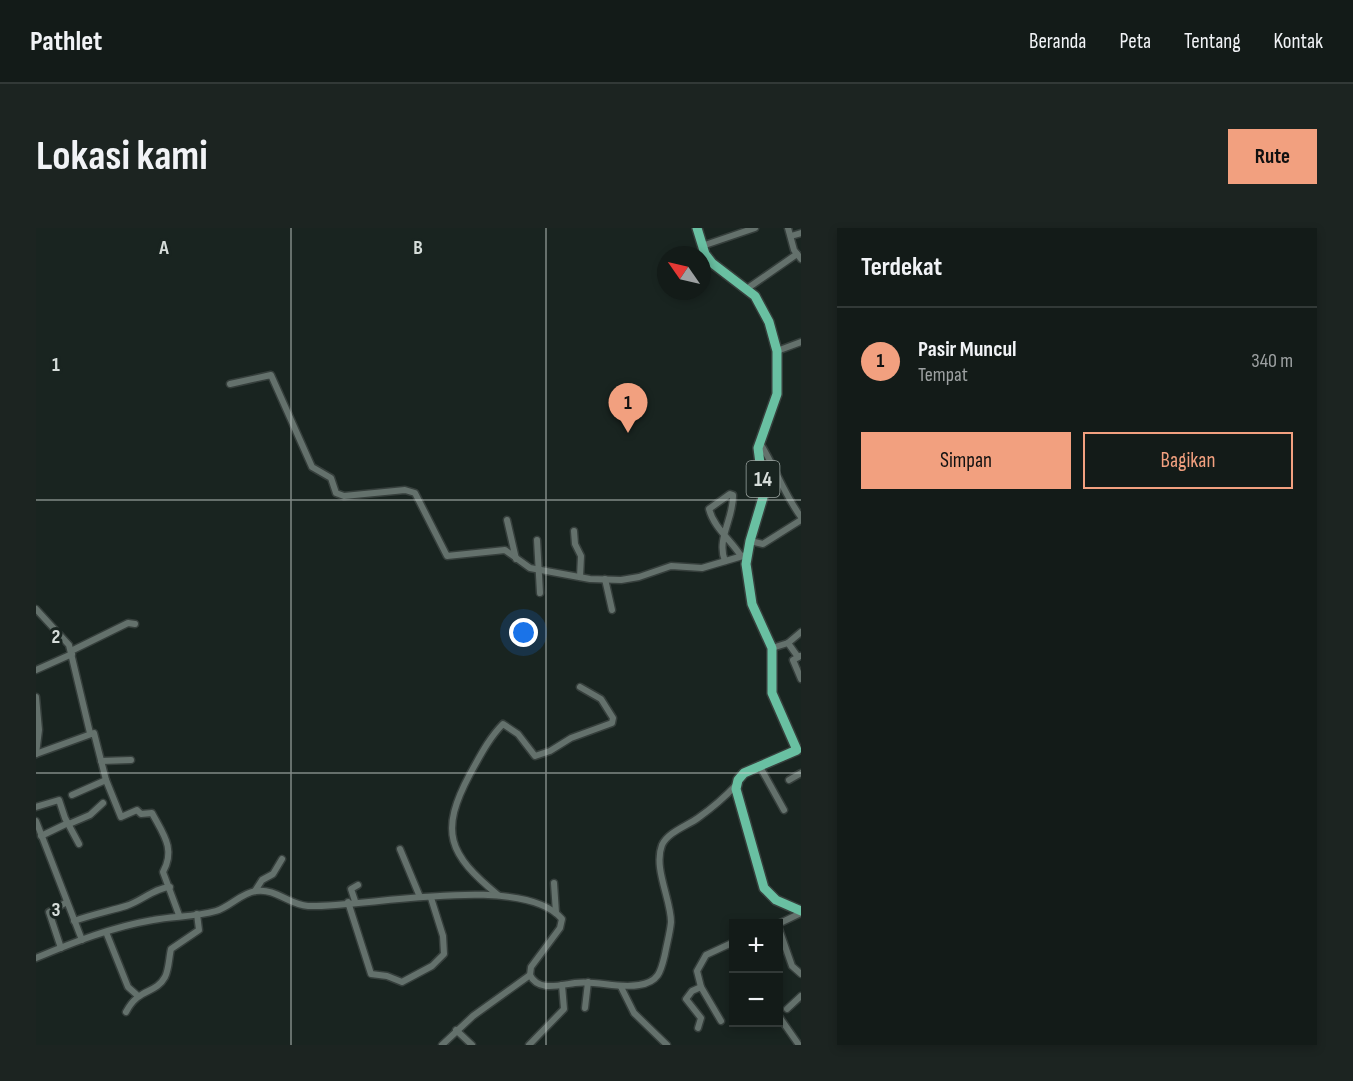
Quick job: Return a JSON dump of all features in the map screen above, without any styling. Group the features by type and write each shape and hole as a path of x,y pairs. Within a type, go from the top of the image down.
{"highway":[{"name":"14","path":"697,228 702,246"},
{"name":"14","path":"711,261 748,288 763,308 777,351 777,394 758,453 764,494 744,556 750,596 772,648 772,693 797,750 756,766 744,773 736,784"},
{"path":"736,784 764,888 776,900 801,912"}],"street":[{"path":"702,246 755,228"},
{"path":"748,288 799,256 788,228"},
{"path":"791,236 801,233"},
{"path":"777,351 801,342"},
{"path":"230,384 261,376 273,377 312,467 332,478 338,494 348,497 412,491 418,496 447,556 501,550 524,565 537,569 605,579 630,579 671,566 693,569 725,561 744,556 724,535 715,523 709,508 731,494 734,500 724,535 722,547 725,561"},
{"path":"750,541 763,544 801,518 788,500 774,465 760,443"},
{"path":"507,520 516,559"},
{"path":"574,531 575,544 581,556 580,577"},
{"path":"537,540 540,593"},
{"path":"605,579 612,610"},
{"path":"36,609 62,636 72,652 73,668 90,734"},
{"path":"36,670 128,622 135,624"},
{"path":"772,648 788,643 801,632"},
{"path":"788,643 799,656 793,660 801,679"},
{"path":"499,896 467,867 457,854 452,830 457,798 481,754 503,724 518,734 535,756 551,750 556,744 611,724 613,718 604,702 580,687"},
{"path":"36,697 39,730 36,763"},
{"path":"36,755 95,734 106,780 121,817 137,810 141,814 152,813 170,846 169,860 163,872 178,915"},
{"path":"101,761 131,760"},
{"path":"756,766 784,810"},
{"path":"789,780 801,773"},
{"path":"72,795 106,780"},
{"path":"530,975 540,986 588,982 621,987 650,982 663,969 670,922 661,861 663,845 674,833 715,805 736,784"},
{"path":"36,807 58,800 80,844"},
{"path":"41,836 90,815 103,803"},
{"path":"36,821 82,940"},
{"path":"400,849 420,897"},
{"path":"36,958 106,932 178,915 223,909 255,891 262,880 272,875 282,859"},
{"path":"554,883 556,913"},
{"path":"358,885 351,889 351,902 371,974 387,976 402,982 432,966 444,954 445,945 431,898"},
{"path":"74,921 127,905 146,897 157,889 170,888"},
{"path":"255,891 270,891 308,906 420,897 499,896 525,900 556,913 562,919 562,925 536,959 530,975 456,1030 442,1045"},
{"path":"61,948 49,914 67,902"},
{"path":"783,922 801,912"},
{"path":"126,1012 137,995 150,990 163,979 171,949 199,930 197,914"},
{"path":"106,932 128,987 137,995"},
{"path":"783,940 792,966 801,974"},
{"path":"721,1021 701,987 697,970 700,962 712,951 729,944"},
{"path":"585,1008 588,982"},
{"path":"528,1045 564,1009 562,985"},
{"path":"621,987 634,1013 667,1045"},
{"path":"698,1028 702,1023 701,1018 686,999 690,993 701,987"},
{"path":"787,1009 801,996"},
{"path":"783,1022 799,1045"},
{"path":"456,1030 471,1045"}],"place":[{"name":"Pasir Muncul","path":"628,433"}]}
